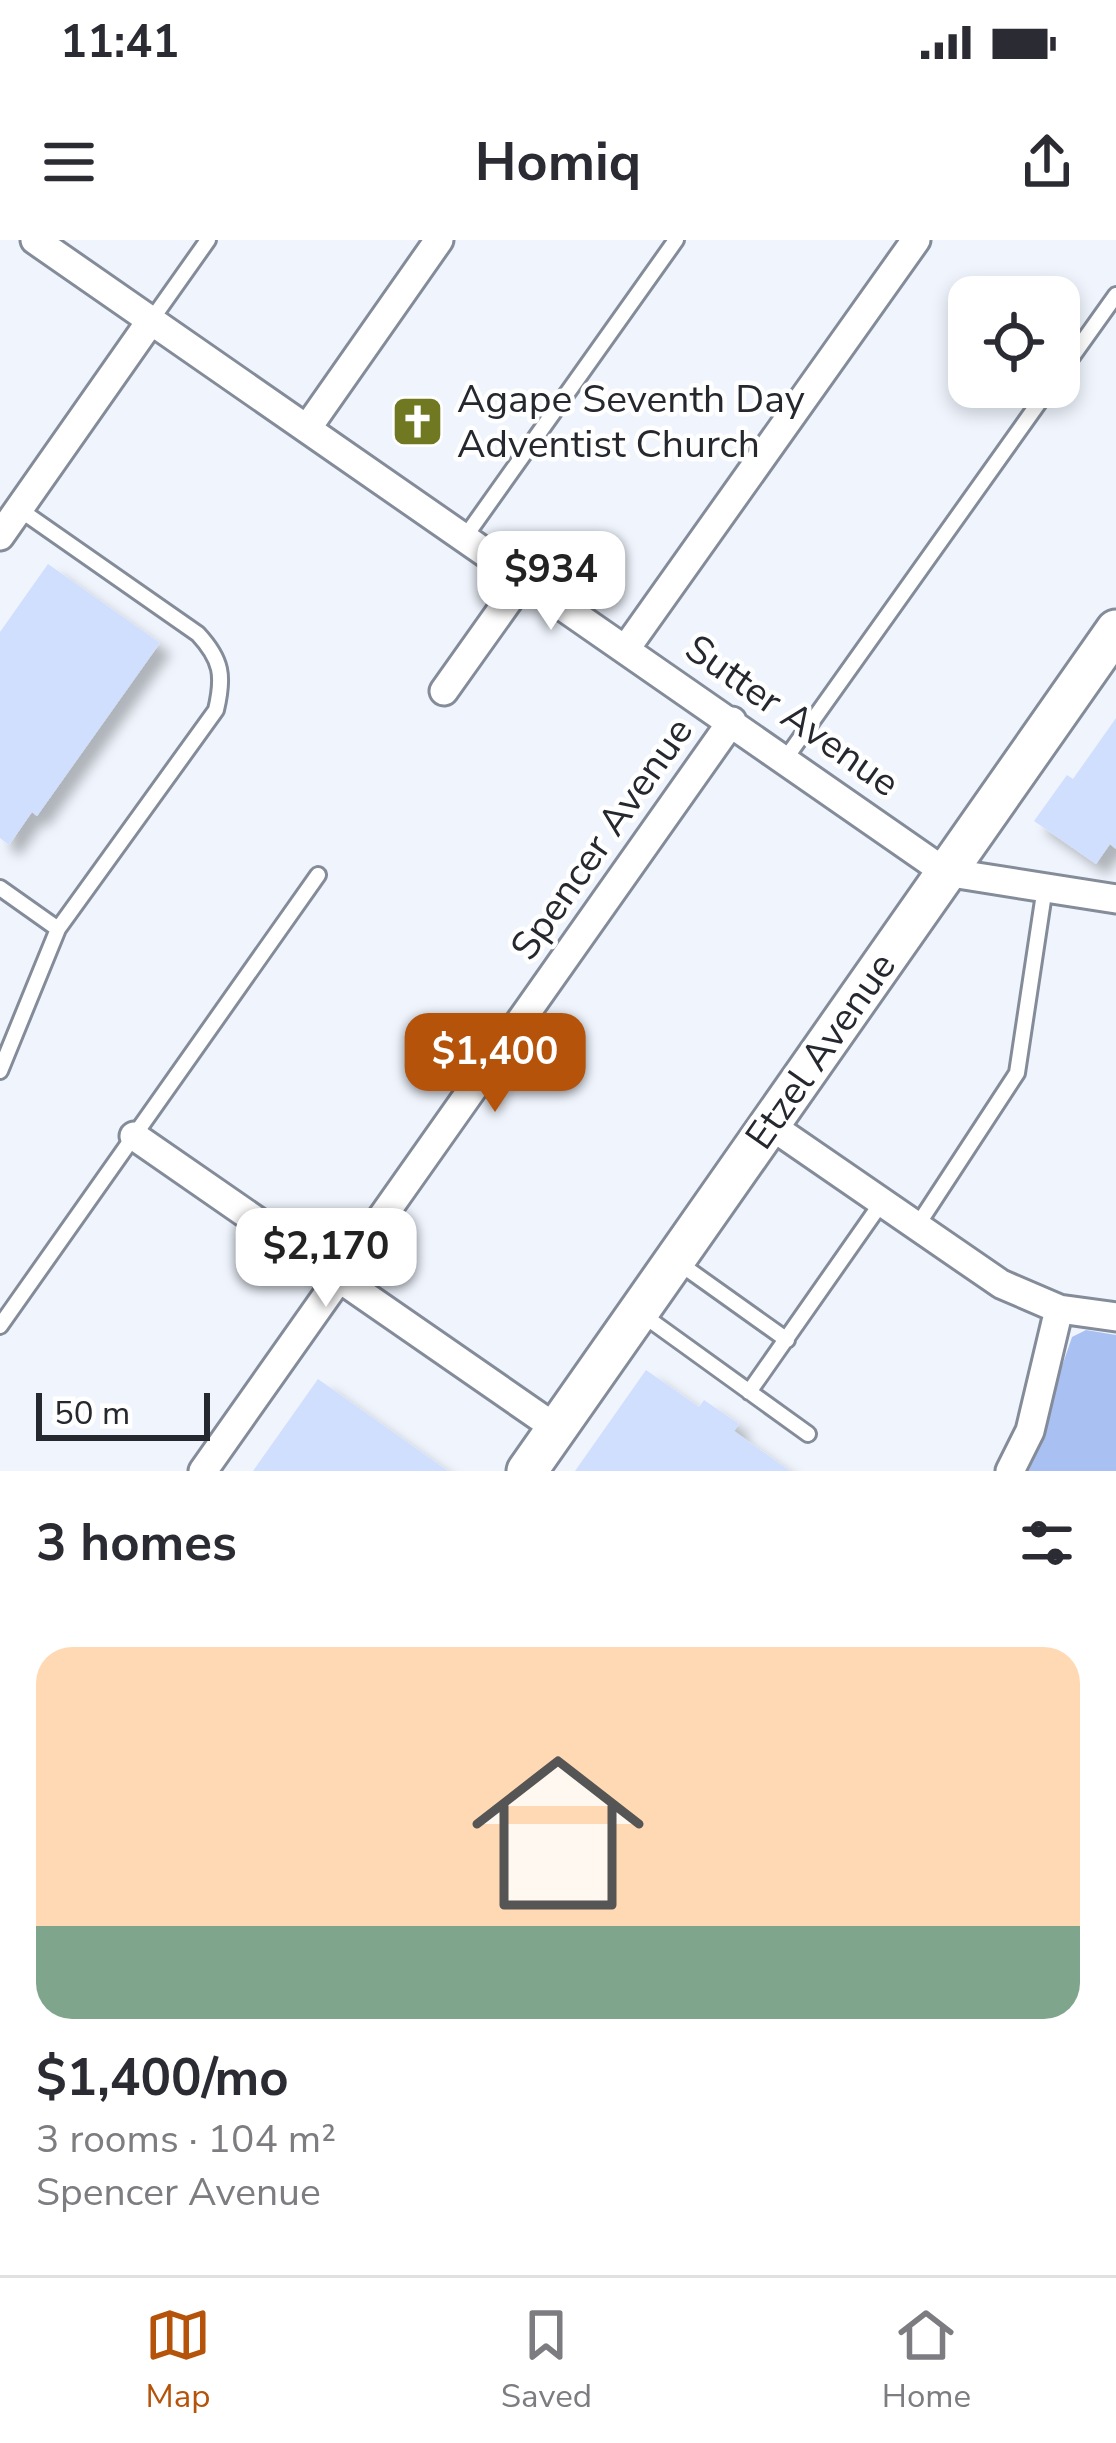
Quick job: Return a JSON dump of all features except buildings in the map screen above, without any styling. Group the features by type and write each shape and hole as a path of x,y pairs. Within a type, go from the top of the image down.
{"street":[{"name":"Sutter Avenue","path":"35,240 945,872 1116,898"},
{"path":"308,427 440,240"},
{"path":"627,647 916,240"},
{"path":"0,536 150,322"},
{"path":"444,691 525,577"},
{"name":"Etzel Avenue","path":"527,1471 1116,631"},
{"name":"Spencer Avenue","path":"203,1471 732,721"},
{"path":"770,1125 1001,1284 1059,1310 1116,1317"},
{"path":"134,1136 557,1429"},
{"path":"1010,1471 1030,1431 1059,1310"}],"lane":[{"path":"150,322 208,240"},
{"path":"465,537 676,240"},
{"path":"1080,346 1116,295"},
{"path":"785,758 1035,408"},
{"path":"0,1071 58,929 216,710 224,679 217,654 198,634 19,509"},
{"path":"0,1326 318,875"},
{"path":"917,1226 1017,1073 1045,887"},
{"path":"0,888 58,929"},
{"path":"749,1392 882,1202"},
{"path":"675,1261 787,1340"},
{"path":"639,1312 808,1434"}],"shaded area":[{"path":"1086,1330 1116,1335 1116,1471 1026,1471 1072,1337"}],"place":[{"name":"Agape Seventh Day Adventist Church","path":"418,421"}]}
